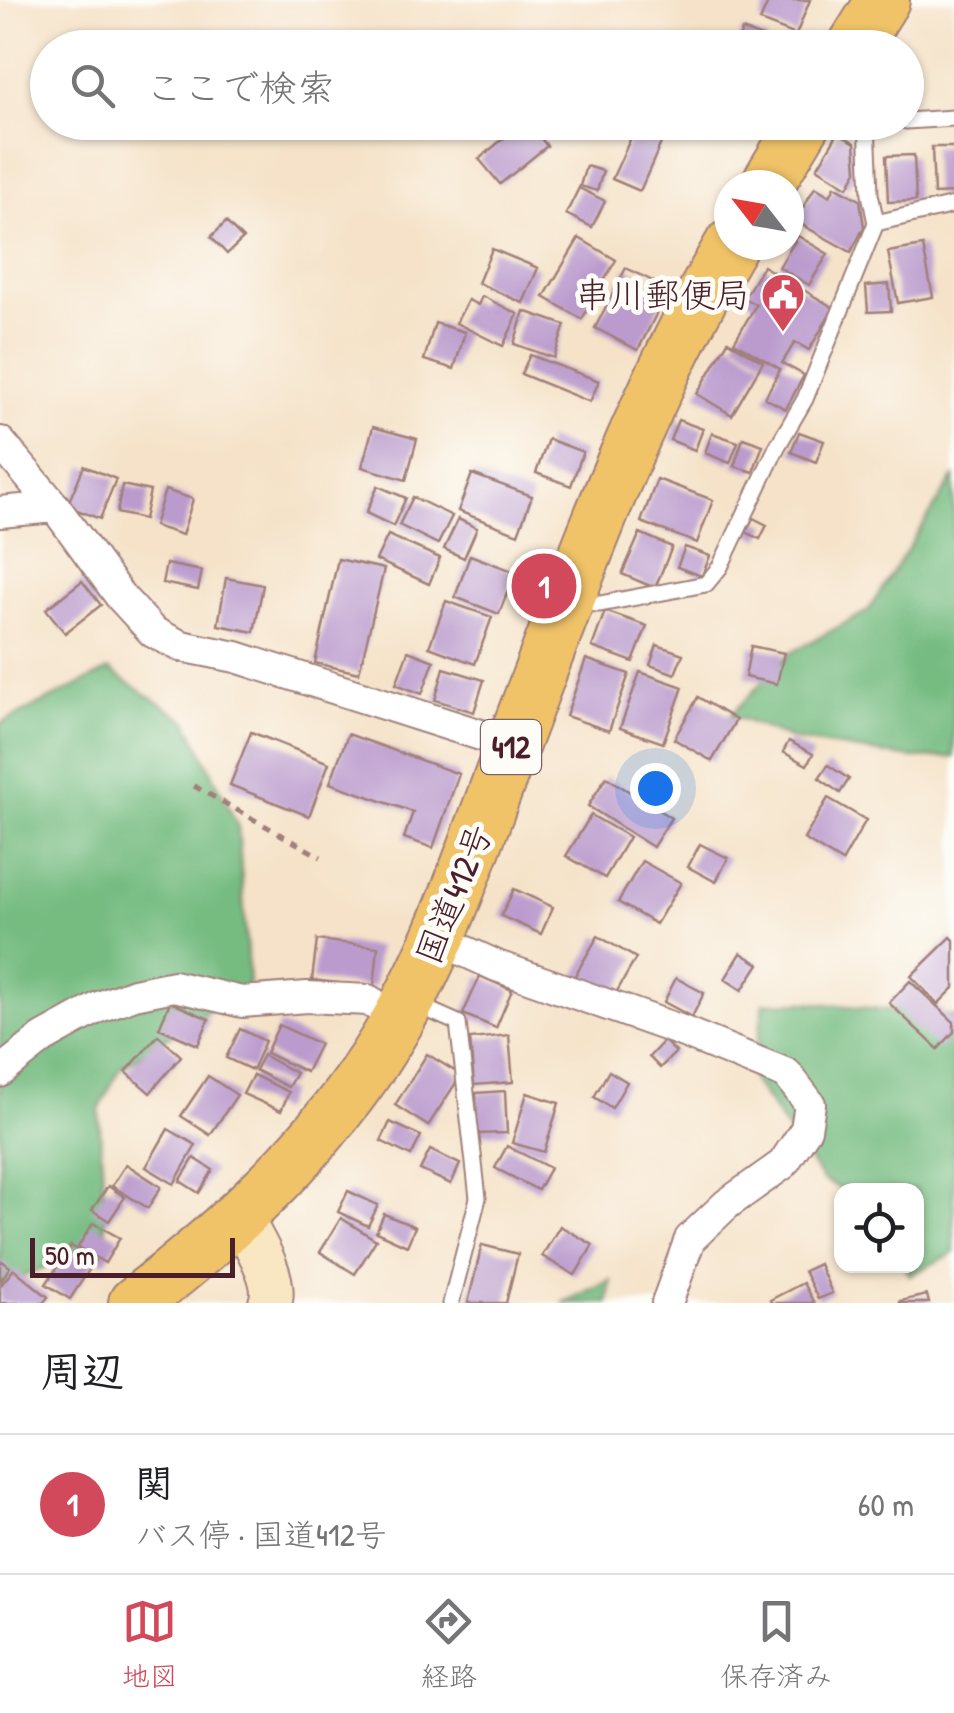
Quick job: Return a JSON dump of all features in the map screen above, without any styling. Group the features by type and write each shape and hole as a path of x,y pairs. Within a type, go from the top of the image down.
{"highway":[{"path":"863,30 882,0"},
{"path":"775,170 794,140"},
{"name":"国道412号","path":"135,1303 240,1216 340,1106 404,1010 438,938 605,505 656,391 723,260"}],"main road":[{"path":"240,1216 274,1293 270,1303"}],"street":[{"path":"0,442 152,632 180,646 236,657 512,744"},
{"path":"0,512 55,507"},
{"path":"438,938 498,966 679,1030 787,1074 810,1104 806,1129 783,1164 728,1204 690,1239 667,1303"},
{"path":"0,1072 44,1038 99,1007 134,994 174,986 242,1002 307,997 368,1000 404,1010"}],"lane":[{"path":"924,120 954,118"},
{"path":"568,603 600,604 706,584 720,568 777,447 805,399 876,222 870,194 868,140"},
{"path":"876,222 954,204"},
{"path":"404,1010 458,1023 478,1198 451,1303"}],"path":[{"path":"194,786 322,857"}],"green space":[{"path":"954,477 954,757 912,758 795,740 731,715 790,653 868,611"},
{"path":"109,670 187,721 238,827 249,984 119,1069 99,1110 106,1242 0,1286 0,724"},
{"path":"804,1002 954,1016 954,1253 924,1268 924,1183 834,1186 823,1180 752,1079 764,1003"},
{"path":"611,1280 608,1303 562,1303"}],"building":[{"path":"769,0 810,0 798,30 783,30 760,21"},
{"path":"502,140 542,140 547,146 500,184 479,159"},
{"path":"630,140 661,143 640,191 612,179"},
{"path":"834,140 855,143 857,171 848,187 817,168"},
{"path":"932,147 954,147 954,193 934,194"},
{"path":"914,155 916,201 888,202 886,156"},
{"path":"586,166 603,171 597,191 580,186"},
{"path":"835,186 860,200 864,227 851,252 804,226 804,206 815,187 830,196"},
{"path":"579,188 605,201 592,227 566,214"},
{"path":"226,222 243,239 227,254 211,237"},
{"path":"579,238 616,260 582,319 544,297"},
{"path":"804,240 828,254 809,285 779,267 783,260 804,260"},
{"path":"923,246 933,297 898,303 888,252"},
{"path":"492,249 538,268 523,303 478,283"},
{"path":"763,266 834,308 809,350 795,342 782,363 804,375 786,409 765,398 780,369 734,342 756,305 744,298"},
{"path":"626,268 669,289 638,350 595,328"},
{"path":"889,284 891,311 868,312 866,286"},
{"path":"482,296 518,314 503,346 456,323 468,300 478,305"},
{"path":"524,311 565,325 554,358 514,344"},
{"path":"435,323 465,332 454,369 424,360"},
{"path":"728,341 763,362 732,415 697,394"},
{"path":"530,355 599,381 590,402 521,374"},
{"path":"678,420 703,429 695,450 670,440"},
{"path":"373,427 417,439 406,480 362,467"},
{"path":"799,432 824,441 816,462 791,452"},
{"path":"712,433 738,442 730,463 705,453"},
{"path":"743,438 763,445 753,472 734,466"},
{"path":"548,439 583,452 571,486 536,473"},
{"path":"84,466 116,479 100,519 67,506"},
{"path":"472,474 532,496 518,534 458,511"},
{"path":"657,479 713,500 697,543 641,522"},
{"path":"122,485 150,491 144,519 117,513"},
{"path":"378,486 406,498 393,526 366,513"},
{"path":"165,490 193,499 182,535 154,526"},
{"path":"413,497 452,516 438,544 399,525"},
{"path":"753,518 767,525 760,539 746,532"},
{"path":"458,519 477,528 464,558 444,549"},
{"path":"640,533 672,547 655,588 622,574"},
{"path":"388,535 440,558 429,584 376,560"},
{"path":"685,547 710,556 702,576 677,567"},
{"path":"470,555 515,572 499,614 455,597"},
{"path":"338,559 384,569 359,673 315,663"},
{"path":"166,564 202,571 198,590 162,583"},
{"path":"226,578 263,585 254,632 218,625"},
{"path":"82,581 101,605 65,633 46,609"},
{"path":"446,601 492,617 475,664 429,647"},
{"path":"605,611 647,626 633,662 592,647"},
{"path":"657,645 683,654 675,674 650,665"},
{"path":"751,646 784,653 777,684 745,677"},
{"path":"408,651 434,661 422,694 396,684"},
{"path":"586,659 629,674 609,731 566,716"},
{"path":"444,668 484,680 474,712 435,700"},
{"path":"640,672 683,687 663,743 620,728"},
{"path":"698,697 736,720 712,761 674,739"},
{"path":"251,732 329,763 309,816 230,785"},
{"path":"348,734 459,774 433,848 404,838 413,812 330,783"},
{"path":"789,741 813,754 807,765 783,752"},
{"path":"828,765 849,779 840,793 819,778"},
{"path":"606,777 671,818 653,847 588,806"},
{"path":"828,798 866,820 842,862 804,839"},
{"path":"591,815 629,837 605,878 566,856"},
{"path":"700,844 728,858 716,882 688,867"},
{"path":"642,861 681,883 656,924 618,902"},
{"path":"514,889 553,907 541,934 501,916"},
{"path":"598,936 636,958 612,1000 574,977"},
{"path":"951,937 954,988 938,1004 911,976"},
{"path":"317,940 378,947 374,987 312,980"},
{"path":"741,953 759,964 742,990 725,979"},
{"path":"480,976 512,990 496,1028 463,1014"},
{"path":"676,978 704,993 692,1017 664,1002"},
{"path":"910,981 954,1022 954,1032 938,1049 889,1003"},
{"path":"170,1002 209,1019 198,1045 159,1028"},
{"path":"279,1025 320,1044 306,1072 266,1053"},
{"path":"240,1029 265,1041 252,1070 226,1058"},
{"path":"158,1035 181,1056 150,1093 126,1072"},
{"path":"509,1035 513,1082 474,1085 470,1039"},
{"path":"664,1041 676,1052 660,1068 649,1057"},
{"path":"427,1054 461,1075 428,1126 395,1105"},
{"path":"263,1055 296,1073 288,1087 255,1070"},
{"path":"609,1071 627,1082 612,1108 594,1097"},
{"path":"253,1075 289,1092 281,1111 243,1094"},
{"path":"208,1076 237,1095 210,1135 181,1116"},
{"path":"505,1091 507,1133 477,1134 476,1093"},
{"path":"527,1093 559,1103 544,1152 512,1143"},
{"path":"390,1122 421,1136 411,1156 381,1141"},
{"path":"168,1129 196,1145 174,1184 146,1167"},
{"path":"507,1146 550,1168 538,1190 495,1168"},
{"path":"430,1150 460,1164 451,1184 420,1170"},
{"path":"194,1158 213,1170 199,1193 180,1181"},
{"path":"126,1164 161,1187 148,1208 112,1186"},
{"path":"108,1186 125,1197 109,1221 92,1210"},
{"path":"348,1191 378,1205 368,1226 338,1212"},
{"path":"384,1214 415,1227 407,1246 376,1232"},
{"path":"341,1218 376,1240 355,1274 320,1252"},
{"path":"93,1223 120,1238 105,1263 78,1247"},
{"path":"560,1226 593,1245 575,1275 542,1256"},
{"path":"482,1245 518,1254 506,1303 468,1303"},
{"path":"71,1246 95,1261 70,1299 46,1284"},
{"path":"2,1261 10,1267 0,1282 0,1264"},
{"path":"819,1264 832,1293 818,1299 804,1271"},
{"path":"14,1269 48,1297 43,1303 0,1303 0,1286"},
{"path":"803,1283 814,1303 771,1303 770,1300"},
{"path":"927,1295 929,1303 900,1303 900,1301"}],"place":[{"name":"串川郵便局","path":"783,333"},
{"name":"関","path":"544,586"}]}
